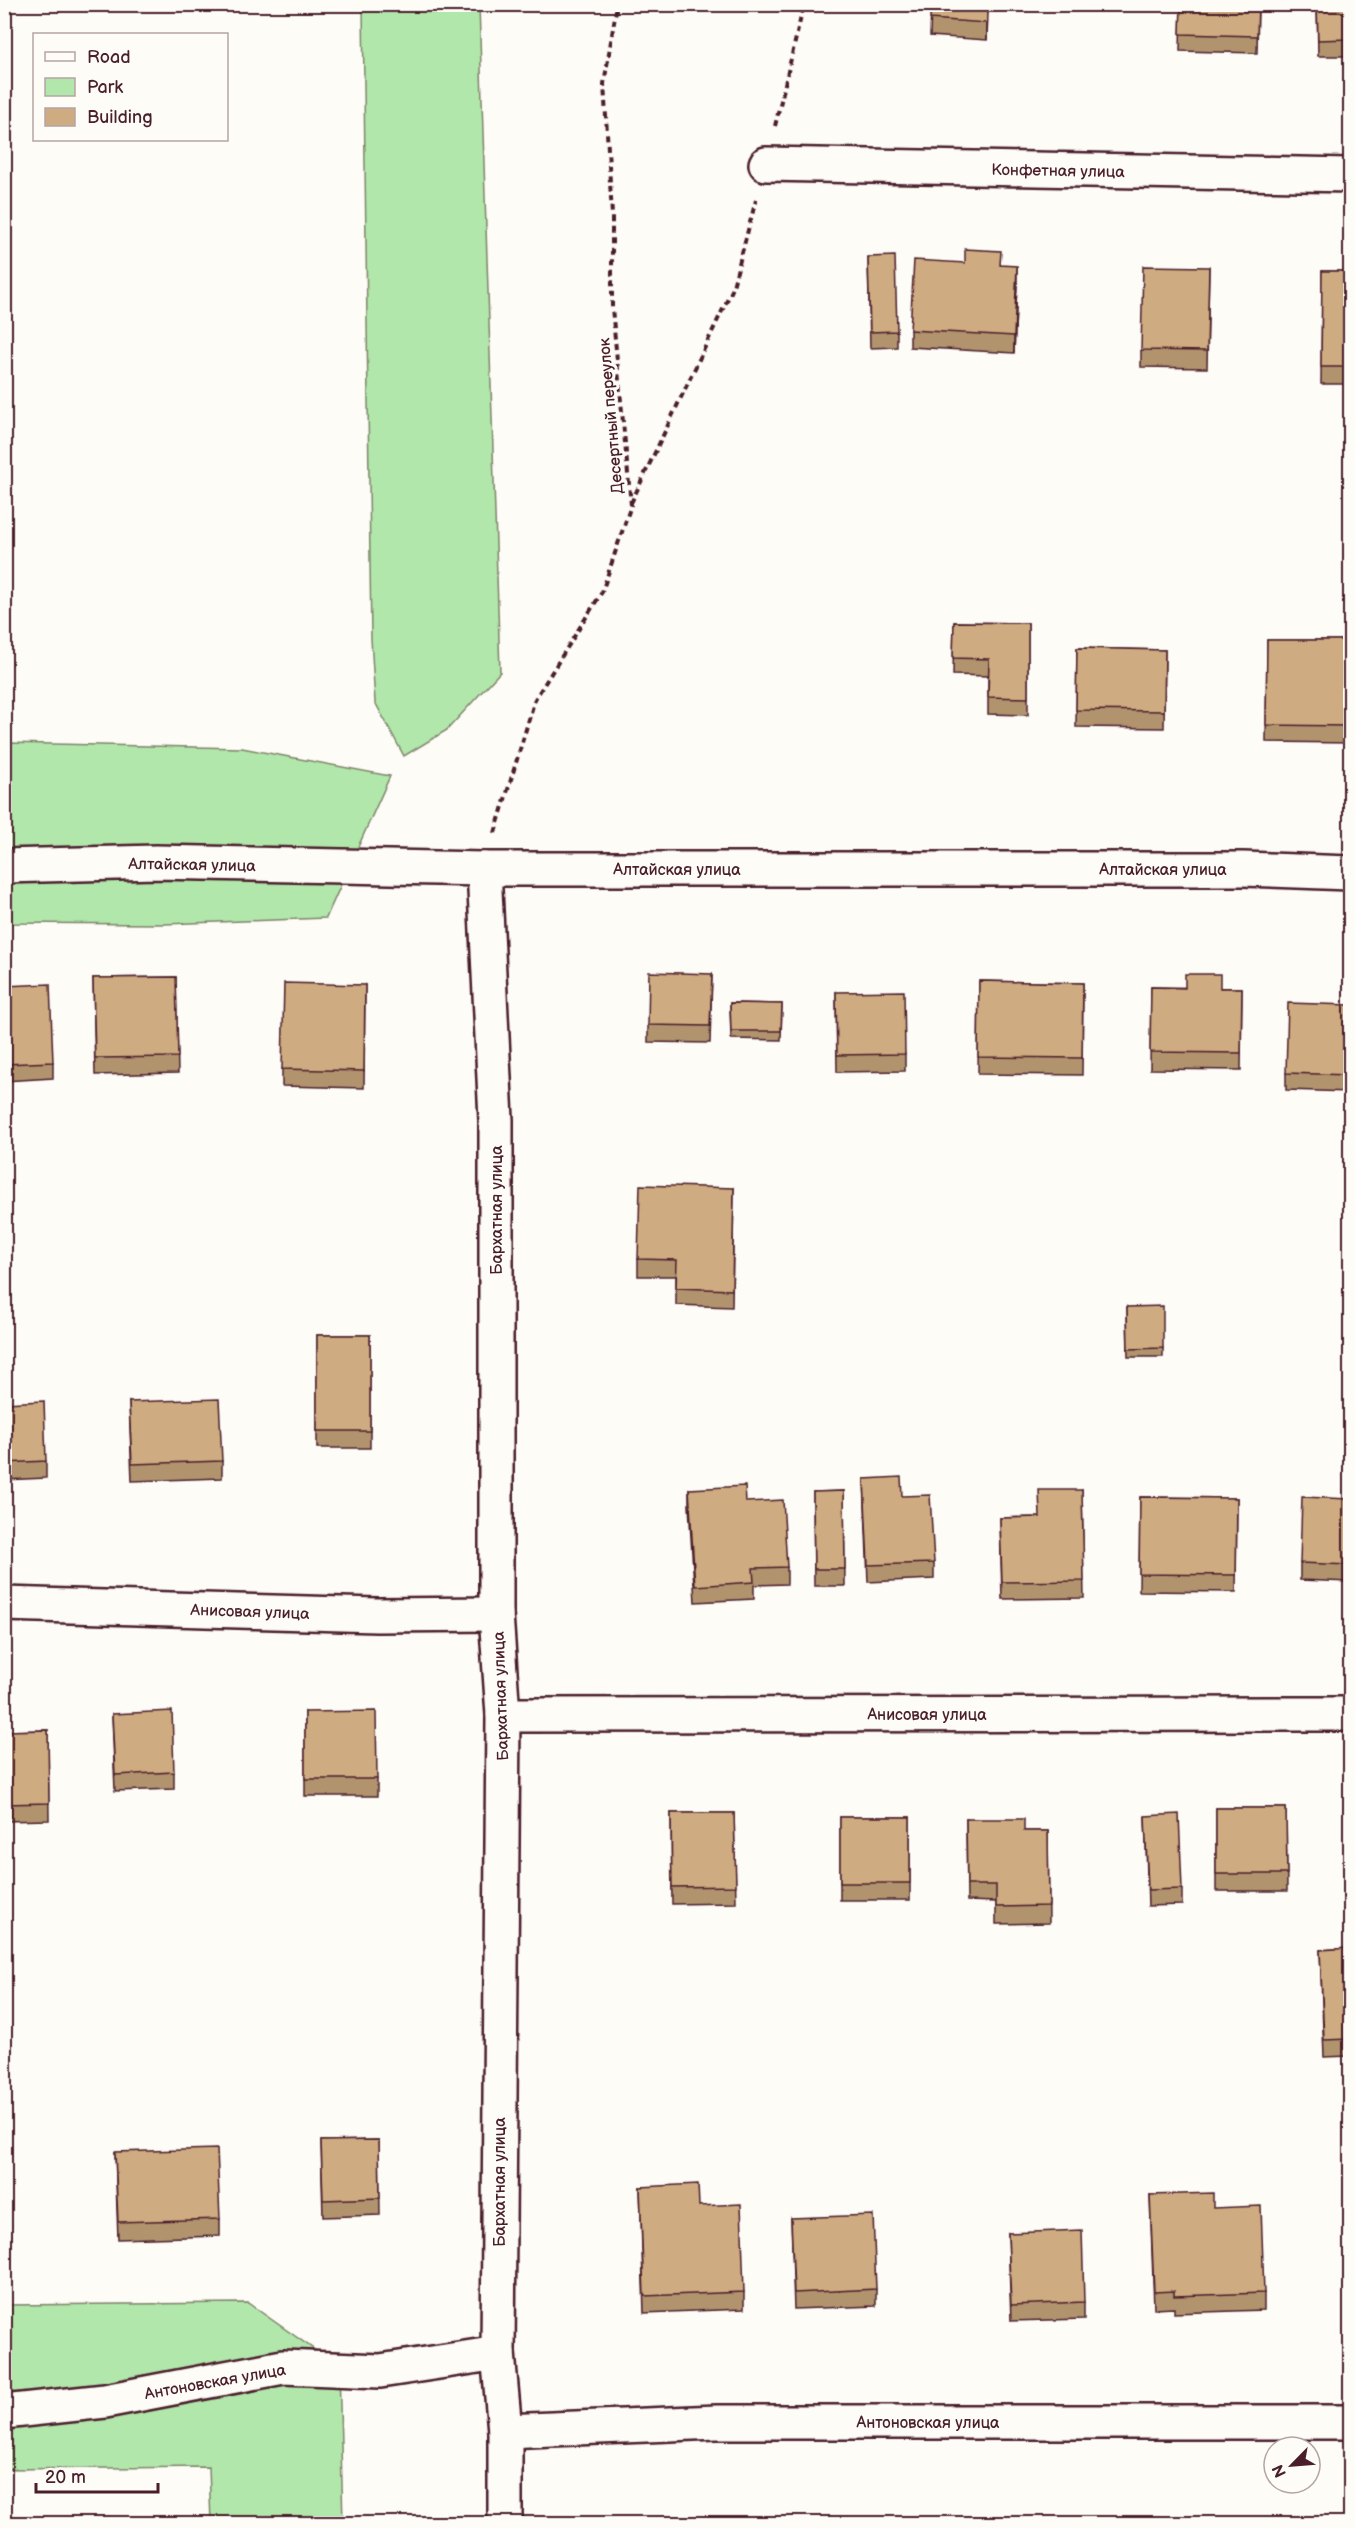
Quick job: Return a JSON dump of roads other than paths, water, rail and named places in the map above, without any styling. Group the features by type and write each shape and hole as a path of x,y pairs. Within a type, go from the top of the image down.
{"street":[{"name":"Конфетная улица","path":"766,164 1350,175"},
{"name":"Алтайская улица","path":"4,866 156,862 484,868 1244,869 1350,873"},
{"name":"Бархатная улица","path":"484,868 496,1120 496,1614 503,1715 498,2353 505,2432 505,2523"},
{"name":"Анисовая улица","path":"4,1604 377,1615 496,1614"},
{"name":"Анисовая улица","path":"503,1715 1350,1713"},
{"name":"Антоновская улица","path":"4,2412 105,2401 284,2367 380,2371 498,2353"},
{"name":"Антоновская улица","path":"505,2432 717,2422 1350,2422"}]}
